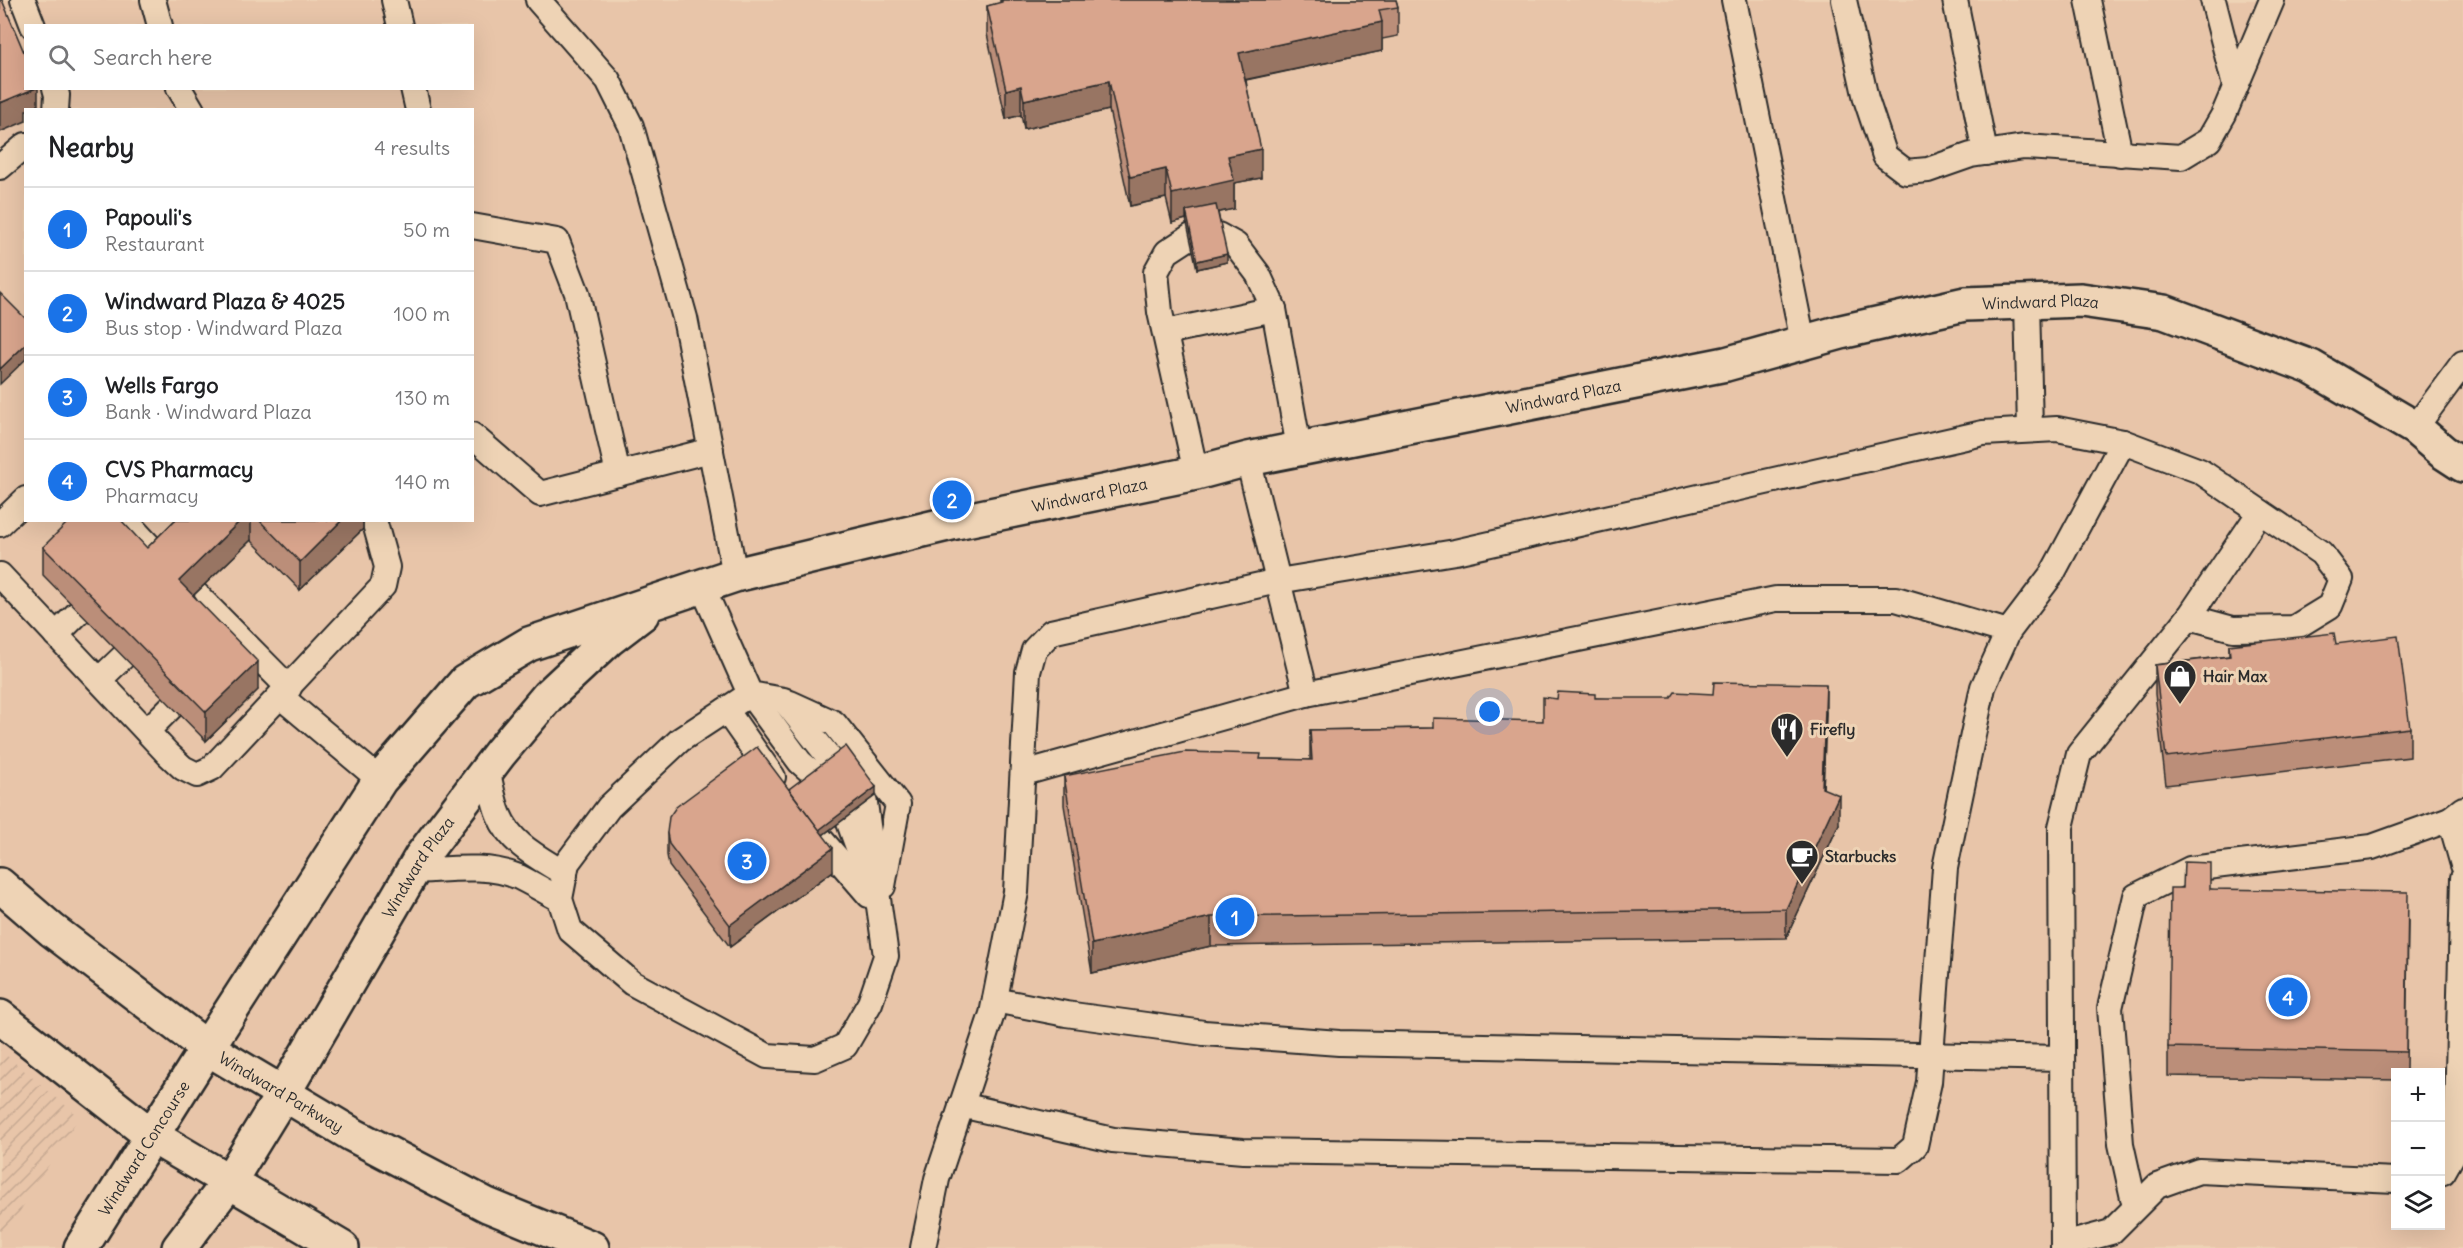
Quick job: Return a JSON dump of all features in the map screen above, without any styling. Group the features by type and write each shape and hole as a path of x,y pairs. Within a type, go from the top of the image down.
{"street":[{"name":"Windward Plaza","path":"207,1048 380,780 465,682 529,644 735,575 956,522 1196,473 1299,448 1726,364 1803,342 1965,304 2081,300 2164,312 2311,367 2415,428 2453,458 2463,481"},
{"name":"Windward Plaza","path":"229,1182 421,857 487,769 548,696 608,640 663,598"},
{"name":"Windward Parkway","path":"0,885 52,930 207,1048 353,1135 487,1205 592,1248"},
{"path":"0,1017 152,1136 342,1248"},
{"name":"Windward Concourse","path":"81,1248 207,1048"},
{"path":"179,1248 229,1182"}],"lane":[{"path":"23,0 32,24"},
{"path":"153,0 159,24"},
{"path":"394,0 400,24"},
{"path":"538,0 608,80 631,126 686,318 735,575"},
{"path":"1734,0 1803,342"},
{"path":"1844,0 1866,99 1885,156 1906,172 1928,170 1971,155 2024,147 2181,157 2208,140 2224,114 2272,0"},
{"path":"1955,0 1985,153"},
{"path":"2088,0 2120,153"},
{"path":"2213,0 2235,86"},
{"path":"56,90 56,108"},
{"path":"180,90 191,108"},
{"path":"413,90 418,108"},
{"path":"0,167 24,147"},
{"path":"474,226 557,241 577,293 618,474"},
{"path":"1196,473 1160,312 1156,272 1167,252 1193,235 1218,235 1236,245 1258,274 1274,309 1299,448"},
{"path":"2027,302 2030,430"},
{"path":"1166,332 1274,309"},
{"path":"2415,428 2463,363"},
{"path":"923,1248 937,1179 995,1000 1016,892 1028,672 1034,650 1051,632 1278,581 1455,552 1983,433 2057,429 2124,442 2200,471 2321,553 2341,579 2330,606 2294,628 2232,629 2189,616"},
{"path":"474,437 540,494 711,450"},
{"path":"961,1105 1113,1140 1243,1151 1899,1160 1915,1146 1929,1082 1945,868 1983,687 2008,632 2052,574 2124,442"},
{"path":"1248,459 1306,694"},
{"path":"0,524 24,501"},
{"path":"2260,512 2189,616 2079,754 2061,827 2063,1246 2111,1232 2157,1186 2199,1171 2391,1180"},
{"path":"126,522 147,555"},
{"path":"0,575 183,768 197,775 212,768 383,586 387,567 375,522"},
{"path":"702,586 739,702 794,805 879,906"},
{"path":"196,594 233,648 380,780"},
{"path":"1024,773 1306,694 1776,599 1896,599 2008,632"},
{"path":"56,635 79,612"},
{"path":"99,680 123,657"},
{"path":"784,700 865,803 879,906 886,956 870,1003 845,1046 815,1059 767,1056 632,983 570,930 560,899 567,863 609,807 680,740 739,702 784,700 834,723 898,804 879,906"},
{"path":"739,702 800,788 832,828 879,906"},
{"path":"147,731 172,706"},
{"path":"487,769 498,814 508,832 528,851 566,874"},
{"path":"2135,1207 2121,1144 2110,1008 2136,896 2190,869 2372,847 2456,814 2463,865"},
{"path":"413,871 477,869 498,871 518,877 560,899"},
{"path":"2445,1170 2456,1149 2463,878"},
{"path":"995,1000 1066,1014 1204,1033 1339,1043 2062,1058"}],"shaded area":[{"path":"0,0 2463,0 2463,1248 0,1248"},
{"path":"0,1050 79,1117 0,1243"}],"building":[{"path":"0,0 2,0 24,52 24,90 31,90 0,103"},
{"path":"1002,0 1396,0 1398,7 1379,10 1382,22 1239,53 1261,149 1228,156 1234,180 1172,194 1166,169 1130,177 1109,81 1024,100 1021,86 1006,90 987,6 1002,2"},
{"path":"1216,205 1227,254 1197,261 1186,211"},
{"path":"0,293 24,317 24,346 0,369"},
{"path":"68,522 123,522 147,548 173,522 239,522 179,581 258,662 206,712 43,547"},
{"path":"261,522 340,522 300,562"},
{"path":"2334,633 2336,644 2398,636 2410,728 2166,757 2155,665 2230,656 2229,645"},
{"path":"1714,682 1826,684 1822,788 1839,795 1786,909 1211,917 1092,944 1064,776 1185,752 1261,754 1260,759 1312,760 1310,730 1433,728 1433,718 1543,721 1543,697 1557,699 1558,692 1595,694 1595,698 1671,698 1675,692 1713,694"},
{"path":"846,746 876,787 819,830 789,789"},
{"path":"757,747 833,848 730,925 669,844 667,833 669,817 676,807"},
{"path":"2184,862 2210,863 2210,889 2408,892 2406,1052 2168,1047 2170,888 2183,888"}],"place":[{"name":"Windward Plaza & 4025","path":"952,500"},
{"name":"Hair Max","path":"2180,705"},
{"name":"Firefly","path":"1787,758"},
{"name":"Wells Fargo","path":"747,861"},
{"name":"Starbucks","path":"1802,885"},
{"name":"Papouli's","path":"1235,917"},
{"name":"CVS Pharmacy","path":"2288,997"}]}
